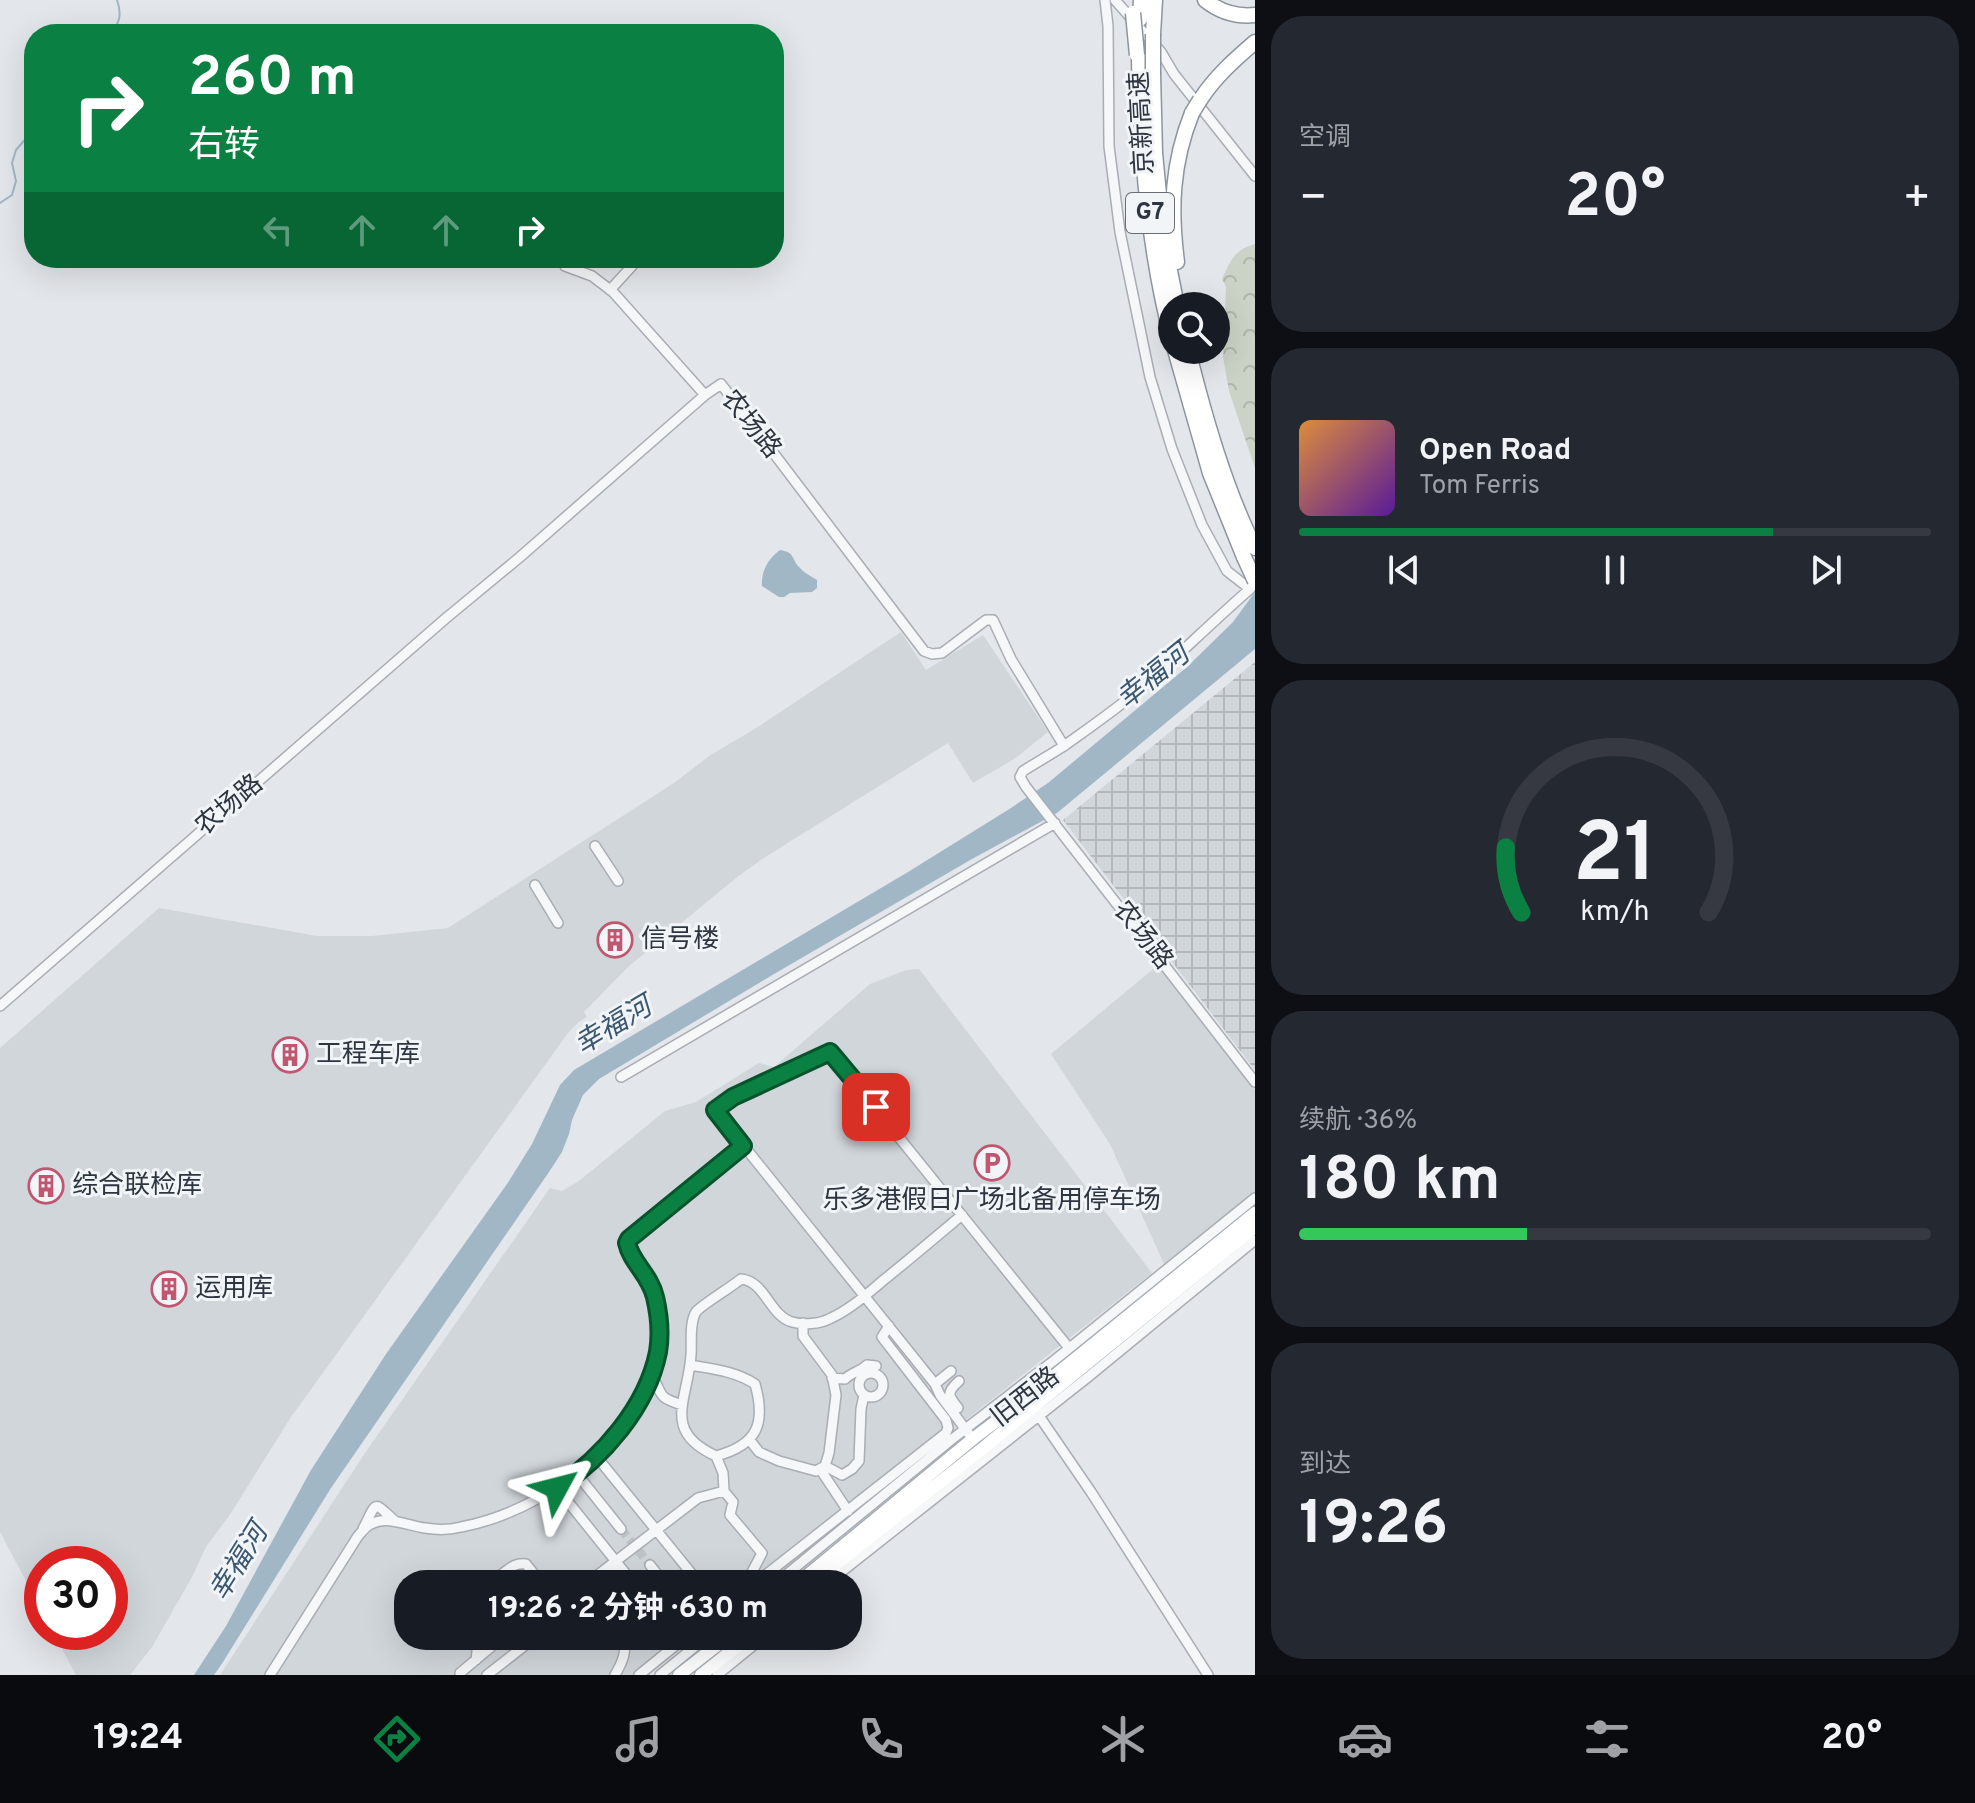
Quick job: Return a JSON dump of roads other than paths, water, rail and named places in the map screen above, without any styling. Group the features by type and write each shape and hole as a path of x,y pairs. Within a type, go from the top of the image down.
{"highway":[{"name":"京新高速","path":"1155,0 1155,153 1163,236 1174,292"},
{"path":"1205,0 1226,13 1255,15"},
{"name":"京新高速","path":"1136,8 1152,235 1161,292"},
{"path":"1183,292 1172,204 1183,136 1212,82 1255,42"},
{"path":"1179,364 1210,473 1251,550"},
{"path":"1191,364 1251,550 1252,585"},
{"path":"1195,364 1196,385"}],"main road":[{"name":"旧西路","path":"1033,1407 1255,1213"},
{"name":"旧西路","path":"815,1570 980,1442 1033,1407 1255,1227"},
{"name":"旧西路","path":"828,1570 980,1442"},
{"path":"679,1675 700,1650"},
{"path":"701,1675 732,1650"}],"street":[{"path":"1064,746 1136,693 1252,585 1227,571 1202,525 1172,449 1150,377 1120,232 1109,146 1105,0"},
{"path":"1115,0 1161,52 1174,74 1255,176"},
{"path":"570,268 592,276 610,290 705,395"},
{"path":"610,290 630,268"},
{"name":"农场路","path":"0,1006 721,384 924,651 942,653 986,620 993,620 1011,659 1064,746 1023,771 1020,777 1255,1082"},
{"path":"621,1077 1054,822"},
{"path":"595,846 618,881"},
{"path":"535,885 558,923"},
{"path":"980,1442 715,1110 733,1097 830,1052 1069,1348"},
{"path":"360,1533 370,1524 384,1521 445,1530 506,1516 557,1488 596,1456 637,1404 659,1349 658,1312 651,1283 629,1251 627,1243 743,1146"},
{"path":"841,1570 980,1442 1069,1348 1255,1198"},
{"path":"889,1326 882,1337 946,1420 946,1433 758,1581 752,1578 751,1574 762,1553 730,1515 733,1502 724,1491 723,1473 716,1456 692,1442 683,1427 682,1405 696,1312 741,1279 756,1286 779,1315 793,1322 825,1321 846,1310 962,1215"},
{"path":"792,1570 951,1440 980,1442 1033,1407 1255,1240"},
{"path":"803,1323 803,1336 832,1378 836,1395 823,1468 848,1511"},
{"path":"690,1365 729,1372 755,1384 760,1402 760,1421 749,1439 739,1447 716,1456"},
{"path":"832,1378 845,1379 851,1374 865,1371 879,1374 884,1385 878,1395 871,1397 864,1395 859,1383 865,1371 867,1365 876,1366"},
{"path":"935,1384 951,1371"},
{"path":"651,1374 663,1398 682,1405"},
{"path":"959,1381 951,1389 950,1397 980,1442"},
{"path":"749,1439 759,1452 779,1461 816,1471 823,1468 842,1475 859,1461 864,1395"},
{"path":"1033,1407 1208,1675"},
{"path":"596,1456 689,1570"},
{"path":"577,1474 621,1529"},
{"path":"557,1488 623,1570"},
{"path":"604,1570 698,1498 724,1491"},
{"path":"270,1675 374,1508 381,1507 395,1521"},
{"path":"616,1561 616,1570"},
{"path":"506,1570 520,1563 526,1564 531,1570"},
{"path":"650,1565 654,1570"},
{"path":"476,1660 477,1650"},
{"path":"457,1674 488,1650"},
{"path":"487,1675 519,1650"},
{"path":"615,1675 625,1650"},
{"path":"639,1675 667,1650"},
{"path":"660,1675 694,1650"},
{"path":"717,1675 748,1650"}],"water":[{"path":"780,550 791,554 801,569 817,580 817,588 812,592 779,597 762,586 766,566"},
{"path":"1255,592 1255,649 1057,813 774,974 599,1079 583,1095 562,1152 331,1488 223,1662 214,1675 194,1675 226,1626 311,1470 386,1354 507,1184 532,1144 560,1085 574,1070 908,872 1048,783 1187,667 1233,622"}],"waterway":[{"path":"117,0 117,24"},
{"path":"0,203 12,195 16,181 12,163 16,150 24,141"}],"tunnel":[{"path":"621,1529 650,1565"}],"place":[{"name":"信号楼","path":"615,940"},
{"name":"工程车库","path":"290,1055"},
{"name":"乐多港假日广场北备用停车场","path":"992,1163"},
{"name":"综合联检库","path":"46,1186"},
{"name":"运用库","path":"169,1289"}],"water label":[{"name":"幸福河","path":"1154,678"},
{"name":"幸福河","path":"614,1027"},
{"name":"幸福河","path":"240,1563"}]}
